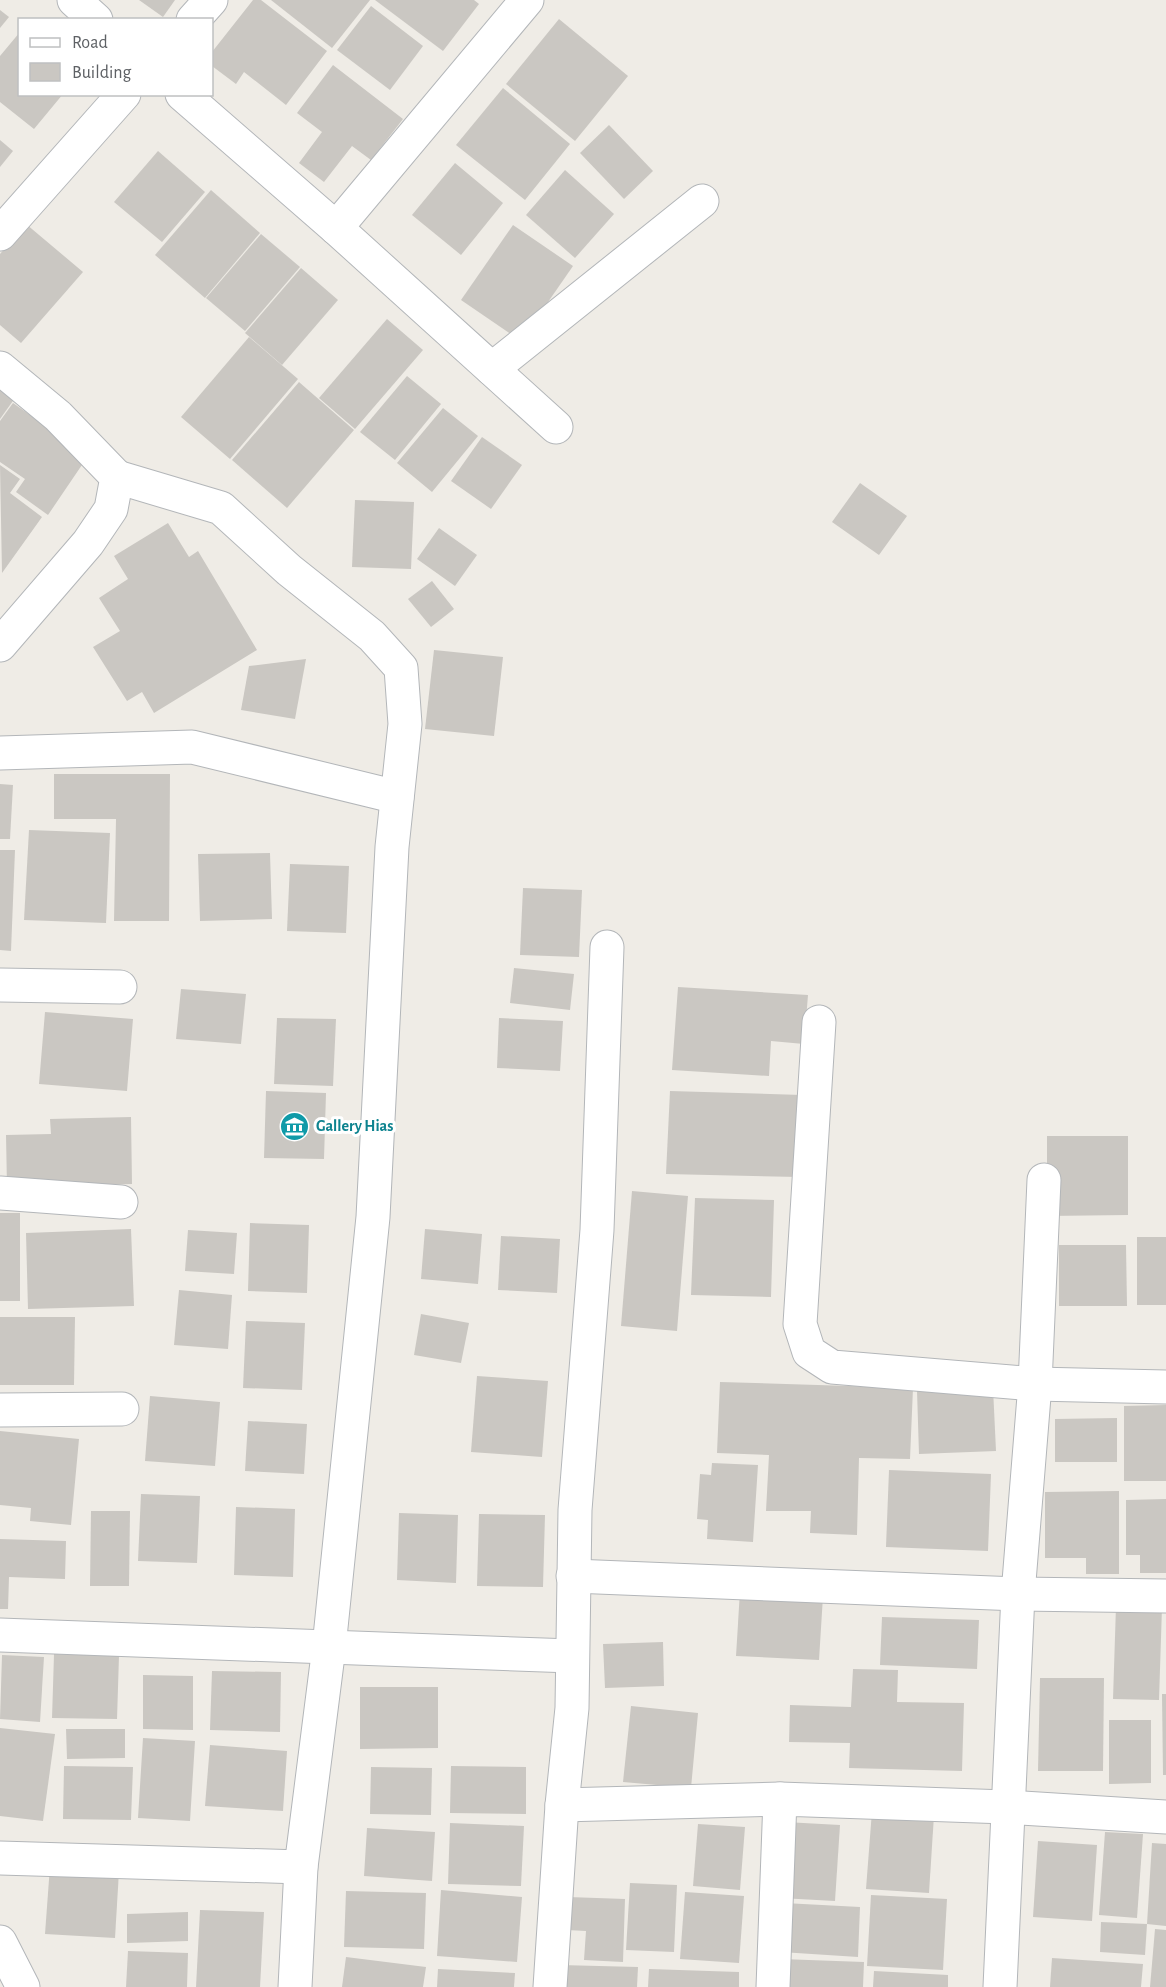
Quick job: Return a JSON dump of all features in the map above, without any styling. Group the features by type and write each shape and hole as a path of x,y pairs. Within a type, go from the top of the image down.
{"street":[{"path":"74,0 94,18"},
{"path":"195,18 211,0"},
{"path":"336,228 527,0"},
{"path":"0,234 122,96"},
{"path":"184,96 336,228 556,427"},
{"path":"492,369 702,201"},
{"path":"0,368 58,417 117,477 221,508 290,570 372,636 401,669 405,724 397,797 373,1217 328,1647 301,1867 296,1987"},
{"path":"0,645 88,543 111,509 117,477"},
{"path":"0,753 192,747 397,797"},
{"path":"550,1987 562,1805 572,1708 575,1510 597,1230 607,947"},
{"path":"0,985 120,987"},
{"path":"819,1022 800,1324 809,1352 832,1367 1035,1384 1166,1387"},
{"path":"1000,1987 1006,1807 1018,1594 1035,1384 1044,1180"},
{"path":"0,1192 121,1202"},
{"path":"0,1410 122,1409"},
{"path":"573,1576 1018,1594 1166,1596"},
{"path":"0,1635 572,1656"},
{"path":"562,1805 780,1799 1006,1807 1166,1817"},
{"path":"773,1987 780,1799"},
{"path":"0,1858 301,1867"},
{"path":"0,1942 23,1987"}],"building":[{"path":"139,0 175,0 163,17"},
{"path":"253,0 261,0 327,51 286,105 244,72 236,84 213,67 213,51"},
{"path":"271,0 370,0 332,48"},
{"path":"375,0 474,0 479,4 443,51"},
{"path":"371,6 423,46 390,90 337,50"},
{"path":"0,10 9,17 0,28"},
{"path":"559,19 628,76 575,141 506,84"},
{"path":"18,34 18,96 61,96 34,129 0,102 0,56"},
{"path":"333,65 403,119 371,160 352,146 324,182 299,163 322,132 297,113"},
{"path":"503,88 570,144 525,200 456,145"},
{"path":"609,125 653,171 624,199 580,153"},
{"path":"0,140 13,151 0,167"},
{"path":"158,151 205,192 162,242 114,202"},
{"path":"455,163 503,203 461,255 412,215"},
{"path":"565,170 614,214 575,258 526,215"},
{"path":"211,190 260,233 205,298 155,255"},
{"path":"26,224 83,272 21,343 0,325 0,254"},
{"path":"513,225 573,266 521,341 461,300"},
{"path":"261,234 300,267 245,331 206,298"},
{"path":"301,268 338,300 282,365 245,333"},
{"path":"387,319 423,350 355,429 319,398"},
{"path":"249,337 298,379 230,459 181,417"},
{"path":"407,376 441,404 395,460 360,432"},
{"path":"0,377 20,391 0,419"},
{"path":"299,382 354,430 287,508 232,460"},
{"path":"13,403 88,456 48,515 16,492 25,479 0,462 0,421"},
{"path":"443,408 478,436 432,492 397,463"},
{"path":"482,437 522,465 491,509 451,481"},
{"path":"0,465 20,479 10,493 42,517 2,573"},
{"path":"860,483 907,516 879,555 832,522"},
{"path":"355,500 414,502 411,569 352,567"},
{"path":"168,523 189,557 198,551 257,650 154,713 142,692 127,701 93,647 120,631 99,598 128,579 114,556"},
{"path":"439,528 477,555 455,586 417,559"},
{"path":"432,581 454,609 431,627 408,599"},
{"path":"434,650 503,657 494,736 425,729"},
{"path":"306,659 295,719 241,710 249,666"},
{"path":"54,774 170,774 169,921 114,921 116,819 54,819"},
{"path":"0,784 13,785 10,839 0,839"},
{"path":"29,830 110,833 106,923 24,920"},
{"path":"0,850 15,850 11,951 0,950"},
{"path":"270,853 272,919 200,921 198,854"},
{"path":"290,864 349,866 346,933 287,931"},
{"path":"523,888 582,890 579,957 520,955"},
{"path":"514,968 574,974 570,1010 510,1003"},
{"path":"678,987 808,995 804,1044 771,1041 769,1076 672,1070"},
{"path":"181,989 246,994 241,1044 176,1039"},
{"path":"45,1012 133,1019 127,1091 39,1084"},
{"path":"277,1018 336,1019 333,1086 274,1084"},
{"path":"499,1018 563,1021 560,1071 497,1068"},
{"name":"Gallery Hias","path":"266,1091 326,1093 324,1159 264,1158"},
{"path":"670,1091 802,1095 799,1177 666,1174"},
{"path":"131,1117 132,1184 7,1187 6,1135 51,1134 50,1119"},
{"path":"1047,1136 1128,1136 1128,1215 1047,1216"},
{"path":"632,1191 688,1196 677,1331 621,1326"},
{"path":"695,1198 774,1200 771,1297 691,1295"},
{"path":"0,1213 20,1213 20,1301 0,1301"},
{"path":"250,1223 309,1225 307,1293 248,1291"},
{"path":"131,1229 134,1306 28,1309 26,1233"},
{"path":"425,1229 482,1234 478,1284 421,1279"},
{"path":"188,1230 237,1233 234,1274 185,1271"},
{"path":"501,1236 560,1239 557,1293 498,1290"},
{"path":"1137,1237 1166,1237 1166,1305 1137,1305"},
{"path":"1059,1245 1126,1245 1127,1306 1059,1306"},
{"path":"179,1290 232,1295 228,1349 174,1345"},
{"path":"421,1314 469,1323 461,1363 414,1355"},
{"path":"0,1317 75,1317 74,1385 0,1385"},
{"path":"246,1321 305,1323 302,1390 243,1388"},
{"path":"477,1376 548,1381 542,1457 471,1452"},
{"path":"720,1382 913,1388 910,1459 859,1458 857,1535 810,1533 811,1511 766,1511 769,1455 717,1453"},
{"path":"993,1388 996,1451 919,1454 917,1391"},
{"path":"150,1396 220,1402 215,1466 145,1461"},
{"path":"1166,1405 1166,1481 1124,1481 1124,1406"},
{"path":"1117,1418 1117,1462 1055,1462 1055,1419"},
{"path":"248,1421 307,1424 304,1474 245,1471"},
{"path":"0,1431 79,1439 71,1525 30,1521 31,1508 0,1505"},
{"path":"712,1463 758,1465 753,1542 707,1539 708,1520 697,1519 700,1474 711,1475"},
{"path":"889,1470 991,1474 988,1551 886,1547"},
{"path":"1119,1491 1119,1574 1086,1574 1086,1558 1045,1558 1045,1492"},
{"path":"141,1494 200,1496 197,1563 138,1561"},
{"path":"1166,1499 1166,1573 1140,1573 1140,1555 1126,1555 1126,1500"},
{"path":"236,1507 295,1509 293,1577 234,1575"},
{"path":"91,1511 130,1511 129,1586 90,1586"},
{"path":"399,1513 458,1515 456,1583 397,1580"},
{"path":"479,1514 545,1515 543,1587 477,1586"},
{"path":"0,1539 66,1541 65,1579 9,1577 8,1609 0,1609"},
{"path":"740,1591 823,1596 819,1660 736,1656"},
{"path":"1116,1606 1162,1607 1159,1700 1113,1699"},
{"path":"882,1617 979,1620 977,1669 880,1665"},
{"path":"663,1642 664,1686 605,1688 603,1644"},
{"path":"54,1654 119,1656 117,1719 52,1718"},
{"path":"2,1655 44,1657 40,1722 0,1719"},
{"path":"853,1669 898,1670 897,1702 964,1703 962,1771 849,1768 850,1743 789,1742 790,1705 851,1707"},
{"path":"212,1671 281,1672 280,1732 210,1730"},
{"path":"143,1675 193,1676 193,1730 143,1729"},
{"path":"1040,1678 1104,1678 1103,1771 1038,1771"},
{"path":"360,1687 438,1687 438,1748 360,1749"},
{"path":"1162,1694 1166,1694 1166,1775 1163,1775"},
{"path":"631,1706 698,1713 691,1788 623,1782"},
{"path":"1109,1720 1151,1720 1151,1783 1109,1784"},
{"path":"0,1728 55,1734 43,1821 0,1816"},
{"path":"66,1729 125,1729 125,1758 67,1759"},
{"path":"143,1738 195,1741 190,1821 138,1818"},
{"path":"210,1745 287,1751 283,1811 205,1806"},
{"path":"64,1766 133,1767 131,1820 63,1819"},
{"path":"451,1766 526,1767 526,1814 450,1813"},
{"path":"371,1767 432,1768 431,1815 370,1814"},
{"path":"872,1811 934,1815 929,1893 866,1889"},
{"path":"785,1822 840,1825 835,1901 780,1898"},
{"path":"450,1823 524,1826 521,1886 448,1884"},
{"path":"698,1824 745,1827 740,1890 693,1886"},
{"path":"367,1828 435,1832 432,1881 364,1876"},
{"path":"1105,1832 1143,1834 1137,1918 1099,1915"},
{"path":"1038,1841 1097,1845 1092,1921 1033,1917"},
{"path":"1152,1843 1166,1844 1166,1926 1147,1924"},
{"path":"50,1866 119,1871 115,1938 45,1934"},
{"path":"630,1883 677,1885 674,1952 626,1950"},
{"path":"441,1890 522,1897 517,1962 437,1956"},
{"path":"346,1891 426,1893 424,1949 344,1947"},
{"path":"685,1892 744,1896 739,1963 680,1959"},
{"path":"871,1895 947,1899 943,1970 867,1966"},
{"path":"568,1897 625,1899 623,1962 584,1960 586,1931 567,1930"},
{"path":"784,1903 860,1907 858,1957 781,1952"},
{"path":"200,1910 264,1912 260,1987 196,1987"},
{"path":"188,1912 188,1941 127,1943 127,1914"},
{"path":"1101,1922 1147,1924 1145,1955 1100,1952"},
{"path":"1155,1929 1166,1930 1166,1987 1150,1987"},
{"path":"128,1951 188,1953 187,1987 126,1987"},
{"path":"346,1957 426,1967 423,1987 342,1987"},
{"path":"1052,1958 1143,1964 1141,1987 1050,1987"},
{"path":"781,1959 864,1962 863,1987 779,1987"},
{"path":"560,1965 638,1967 637,1987 560,1987"},
{"path":"438,1969 515,1973 514,1987 437,1987"},
{"path":"649,1969 739,1972 739,1987 648,1987"},
{"path":"874,1971 948,1975 948,1987 873,1987"}],"place":[{"name":"Gallery Hias","path":"295,1126"}]}
